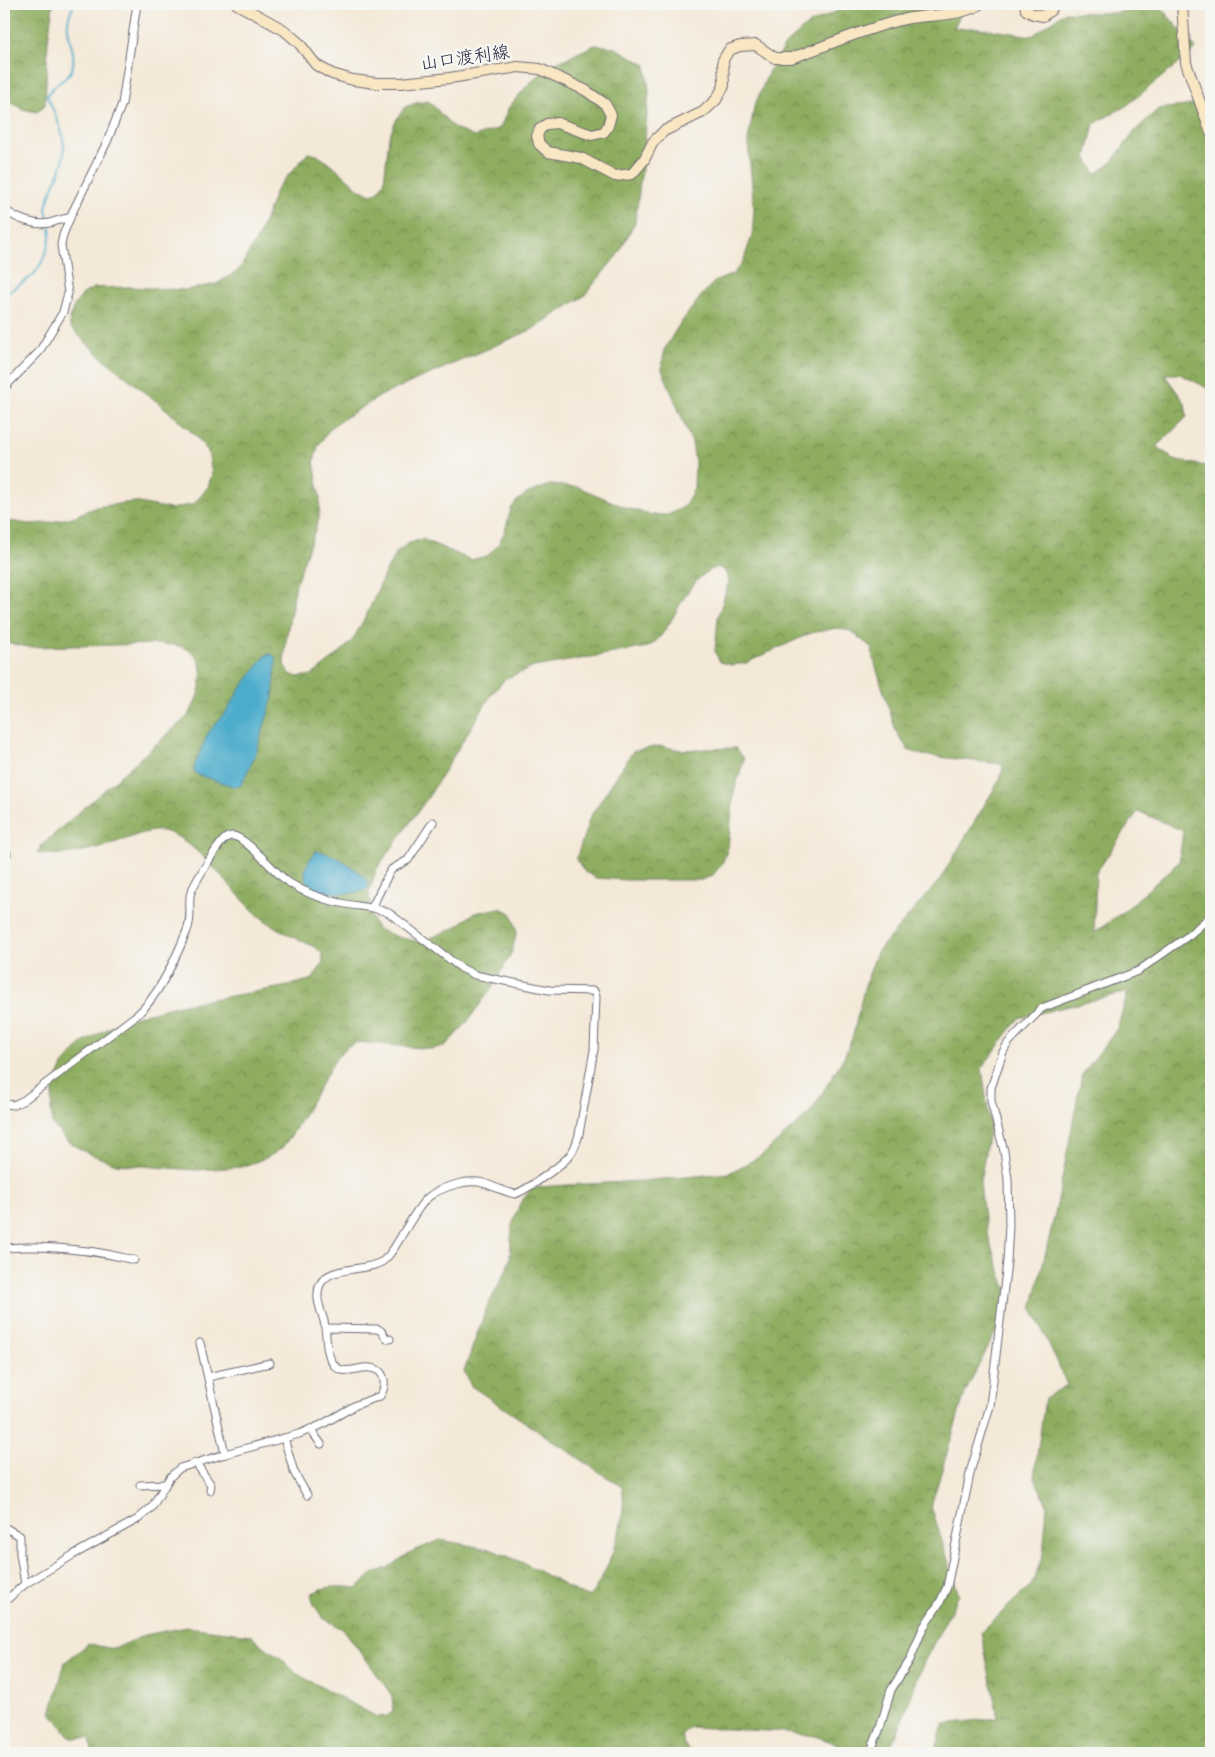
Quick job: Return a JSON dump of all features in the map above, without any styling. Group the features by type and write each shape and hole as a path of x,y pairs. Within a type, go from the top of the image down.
{"main road":[{"name":"山口渡利線","path":"237,4 284,30 299,43 316,65 332,74 353,80 376,83 410,82 450,78 518,67 540,70 560,78 585,90 604,104 611,116 608,126 604,132 592,134 557,123 547,124 540,129 537,136 538,144 548,152 581,158 615,176 632,174 644,160 653,142 664,131 703,112 716,100 724,86 723,60 729,50 740,46 756,45 775,58 791,58 906,18 959,12 980,4"},
{"path":"1025,4 1026,10 1043,16 1051,10 1054,4"},
{"path":"1182,4 1186,63 1211,133"}],"street":[{"path":"4,388 39,352 63,312 68,294 61,245 64,231 110,137 122,104 138,4"},
{"path":"4,209 32,223 44,224 70,218"},
{"path":"372,907 392,869 408,860 433,822"},
{"path":"4,1104 14,1105 24,1100 138,1014 151,1001 186,933 190,917 190,896 193,888 216,849 225,838 235,836 241,839 274,871 307,893 340,903 372,907 389,913 461,968 475,975 549,990 594,991 596,1003 594,1050 579,1134 574,1150 568,1158 526,1190 515,1194 478,1182 463,1183 436,1191 419,1207 383,1261 362,1268 334,1272 324,1279 318,1297 331,1360 337,1368 345,1370 370,1367 378,1370 384,1377 385,1387 380,1396 356,1405 310,1430 196,1462 175,1471 152,1507 138,1519 25,1584 4,1602"},
{"path":"870,1753 880,1728 890,1690 910,1660 923,1628 940,1602 947,1586 971,1468 990,1406 1009,1225 1008,1179 1004,1151 991,1101 991,1088 1003,1052 1008,1043 1042,1008 1138,971 1188,936 1211,916"},
{"path":"4,1249 17,1246 61,1248 89,1251 134,1260"},
{"path":"325,1328 378,1329 382,1331 386,1338 390,1339"},
{"path":"200,1344 225,1454"},
{"path":"208,1377 270,1363"},
{"path":"310,1430 322,1444"},
{"path":"284,1438 294,1472 307,1495"},
{"path":"196,1462 211,1484 212,1488 210,1490"},
{"path":"140,1485 166,1484"},
{"path":"4,1527 20,1536 20,1554 25,1584"}],"green space":[{"path":"4,4 53,4 48,41 45,105 37,112 22,109 4,98"},
{"path":"853,4 965,4 954,28 979,28 1032,36 1065,12 1112,13 1160,6 1196,49 1126,106 1094,124 1086,157 1096,174 1110,164 1135,131 1158,109 1185,106 1211,99 1211,390 1180,374 1164,374 1185,403 1187,417 1157,446 1174,460 1211,467 1211,1753 935,1753 943,1724 998,1718 981,1632 1032,1584 1043,1555 1047,1505 1034,1477 1045,1398 1067,1385 1032,1309 1057,1205 1082,1075 1117,1029 1128,992 1019,1018 982,1068 990,1125 980,1182 984,1218 991,1246 1011,1301 965,1393 931,1506 959,1595 923,1664 898,1731 887,1753 844,1753 840,1745 815,1736 787,1732 690,1727 682,1734 684,1744 691,1753 92,1753 90,1738 71,1738 51,1713 65,1662 88,1644 114,1649 145,1635 187,1627 251,1635 255,1640 281,1658 297,1674 377,1717 388,1716 393,1710 392,1696 344,1630 323,1618 314,1605 311,1594 328,1588 357,1588 371,1575 389,1567 409,1553 440,1540 490,1549 524,1563 584,1596 590,1596 604,1573 616,1543 623,1513 622,1487 471,1386 464,1371 486,1309 506,1271 510,1258 512,1225 520,1203 532,1188 729,1173 761,1156 810,1113 844,1057 853,1035 865,985 877,952 939,881 1000,779 1003,767 1000,764 922,755 908,750 896,731 871,647 850,631 837,628 811,633 746,663 732,665 720,662 715,652 718,617 729,581 724,570 717,567 695,583 686,594 665,630 648,647 534,667 505,679 491,695 429,796 376,870 369,893 371,916 377,929 401,938 421,942 454,928 474,913 500,908 511,913 517,930 512,952 493,986 465,1025 445,1046 431,1049 358,1042 348,1046 335,1060 293,1133 281,1149 268,1157 242,1167 195,1170 116,1164 85,1152 67,1141 52,1124 51,1108 54,1084 64,1064 81,1044 125,1019 184,1004 283,987 313,979 323,962 322,953 317,949 285,933 263,919 189,844 163,831 143,833 80,852 59,854 37,853 43,844 188,716 197,697 202,676 197,658 190,651 177,645 28,647 4,642 4,520 28,524 47,523 73,517 95,507 134,502 171,509 194,504 208,487 212,474 208,451 196,436 99,355 70,327 74,306 83,294 94,288 129,287 186,290 216,284 239,270 259,235 277,188 308,153 317,155 335,167 360,190 372,194 378,192 384,182 389,137 395,122 405,107 429,101 453,127 474,137 500,128 509,107 527,86 548,67 595,45 614,47 646,65 649,91 635,222 619,253 584,296 531,330 382,395 332,426 318,446 314,461 320,497 319,519 296,583 286,640 284,664 290,674 298,677 312,675 352,641 368,612 385,573 397,552 407,544 422,539 471,560 487,556 498,545 505,531 511,509 517,501 528,493 550,485 578,487 627,508 652,515 668,515 684,507 694,488 695,461 692,443 662,369 664,350 677,328 701,296 714,282 733,274 743,262 752,236 754,210 748,141 754,107 769,71 785,45 807,25","holes":["1138,811 1183,831 1179,862 1124,911 1094,933 1096,873"]},
{"path":"660,746 681,750 736,748 744,759 734,792 728,848 722,864 712,876 701,880 596,878 585,872 576,859 590,817 633,751"}],"water":[{"path":"272,654 275,657 276,663 273,697 255,756 241,785 236,787 198,775 194,771 194,767 208,733 228,709 238,692 266,655"},
{"path":"316,851 338,858 361,874 369,885 367,889 353,893 332,893 314,887 308,882 305,873 308,863"}],"waterway":[{"path":"49,221 46,209 63,161 64,142 47,96 72,70 74,59 68,27 74,4"},
{"path":"4,297 36,272 46,252 50,238 50,226"}]}
